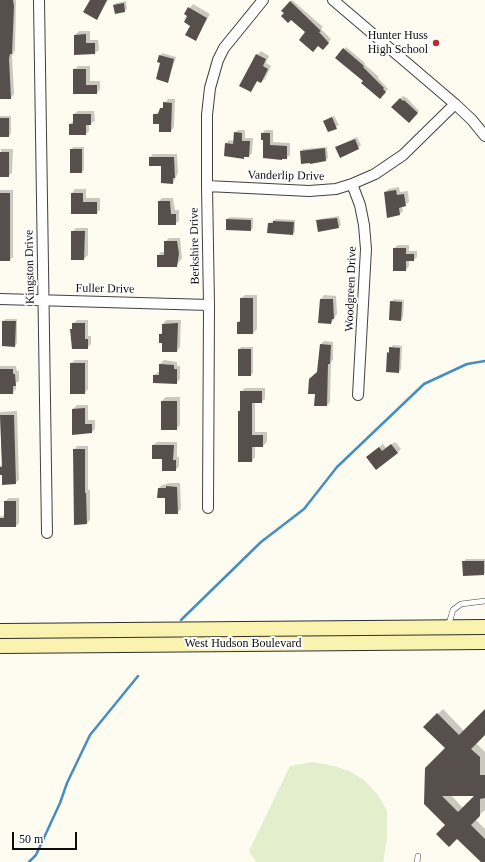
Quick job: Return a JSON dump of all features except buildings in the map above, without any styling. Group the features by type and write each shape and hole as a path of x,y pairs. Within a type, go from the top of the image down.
{"main road":[{"name":"West Hudson Boulevard","path":"0,631 485,627"},
{"name":"West Hudson Boulevard","path":"0,646 485,642"}],"street":[{"name":"Kingston Drive","path":"39,0 47,533"},
{"name":"Berkshire Drive","path":"208,508 209,305 207,115 213,74 224,48 263,0"},
{"path":"333,0 455,104 472,120 485,136"},
{"name":"Vanderlip Drive","path":"207,186 309,191 336,189 352,184 375,174 403,154 455,104"},
{"name":"Woodgreen Drive","path":"352,184 363,218 366,249 358,395"},
{"name":"Fuller Drive","path":"0,299 209,305"}],"lane":[{"path":"448,628 453,610 461,604 485,601"}],"green space":[{"path":"313,762 334,766 349,771 364,780 378,795 387,811 387,840 383,862 256,862 249,851 290,766"}],"waterway":[{"path":"181,620 261,542 304,509 337,467 424,384 467,364 485,361"},
{"path":"29,862 36,855 60,803 67,783 90,735 138,676"}],"place":[{"name":"Hunter Huss High School","path":"436,43"}]}
